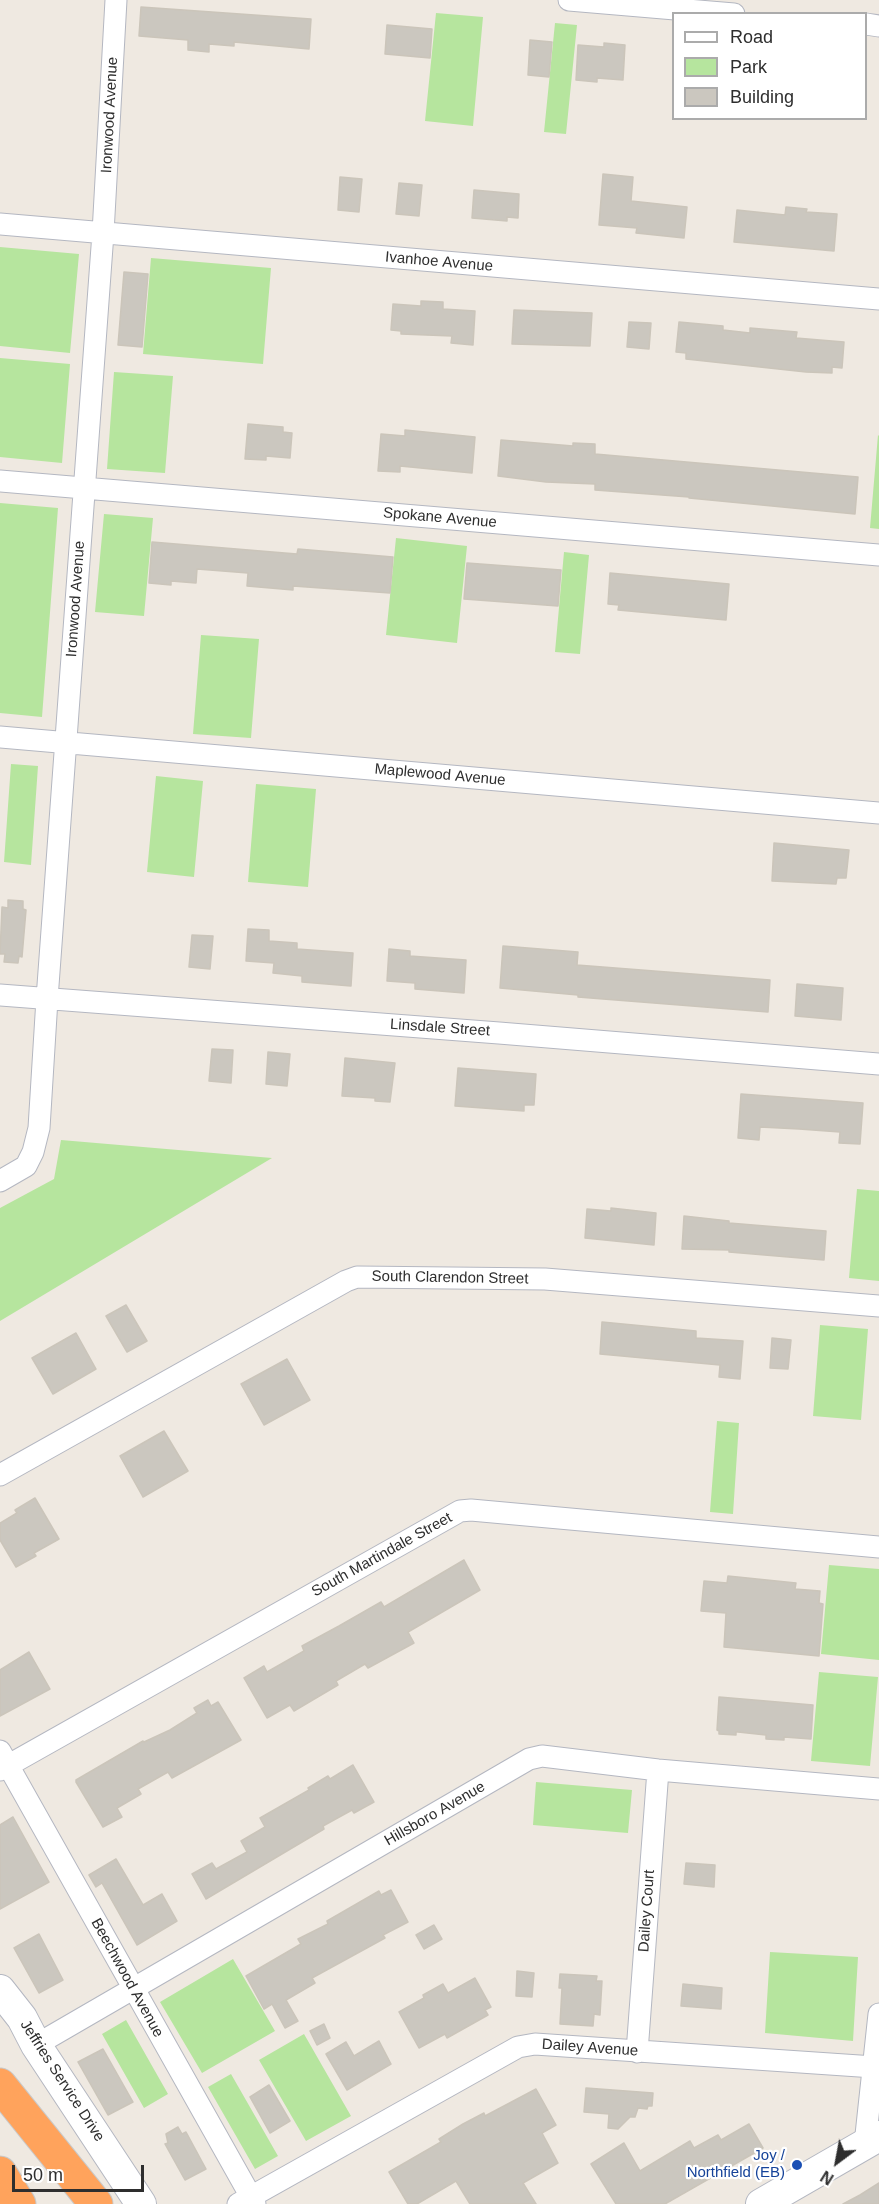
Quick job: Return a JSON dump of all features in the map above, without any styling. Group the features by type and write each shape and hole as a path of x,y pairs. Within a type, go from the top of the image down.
{"highway":[{"path":"0,2085 96,2204"},
{"path":"0,2173 19,2204"}],"street":[{"name":"Ironwood Avenue","path":"0,1181 26,1166 39,1128 46,999 103,233 116,0"},
{"path":"569,0 710,12"},
{"name":"Ivanhoe Avenue","path":"0,224 879,299"},
{"name":"Spokane Avenue","path":"0,481 879,555"},
{"name":"Maplewood Avenue","path":"0,737 879,813"},
{"name":"Linsdale Street","path":"0,995 879,1064"},
{"name":"South Clarendon Street","path":"0,1475 346,1281 357,1277 545,1279 879,1306"},
{"name":"South Martindale Street","path":"3,1762 460,1511 471,1510 879,1546"},
{"name":"Hillsboro Avenue","path":"36,2045 529,1759 542,1756 658,1770 879,1789"},
{"name":"Beechwood Avenue","path":"3,1762 134,1989 248,2202"},
{"name":"Dailey Court","path":"637,2052 658,1770"},
{"name":"Jeffries Service Drive","path":"0,1990 22,2018 36,2045 141,2204"},
{"path":"761,2204 872,2140 879,2014"},
{"name":"Dailey Avenue","path":"248,2202 518,2047 534,2044 877,2068"}],"green space":[{"path":"436,13 483,17 473,126 425,121"},
{"path":"555,23 577,25 566,134 544,132"},
{"path":"0,247 79,254 70,353 0,346"},
{"path":"151,258 271,268 263,364 143,354"},
{"path":"0,358 70,364 62,463 0,457"},
{"path":"114,372 173,376 165,473 107,469"},
{"path":"879,436 879,529 870,528"},
{"path":"0,503 58,508 42,717 0,713"},
{"path":"104,514 153,518 144,616 95,612"},
{"path":"396,538 467,546 457,643 386,635"},
{"path":"564,552 589,555 580,654 555,652"},
{"path":"201,635 259,639 251,738 193,734"},
{"path":"11,764 38,766 31,865 4,862"},
{"path":"156,776 203,781 194,877 147,872"},
{"path":"256,784 316,789 308,887 248,882"},
{"path":"61,1140 272,1158 0,1321 0,1208 54,1179"},
{"path":"857,1189 879,1191 879,1281 849,1278"},
{"path":"820,1325 868,1329 861,1420 813,1416"},
{"path":"717,1421 739,1423 733,1514 710,1512"},
{"path":"829,1565 879,1569 879,1660 821,1654"},
{"path":"819,1672 878,1677 870,1766 811,1761"},
{"path":"536,1782 632,1790 628,1833 533,1825"},
{"path":"770,1952 858,1957 853,2041 765,2033"},
{"path":"233,1959 275,2031 202,2073 160,2002"},
{"path":"126,2020 168,2094 144,2108 102,2034"},
{"path":"304,2034 351,2116 306,2141 259,2060"},
{"path":"231,2074 278,2156 255,2169 208,2087"}],"building":[{"path":"141,7 311,19 309,49 234,42 234,46 209,44 209,52 188,50 188,40 139,36"},
{"path":"387,25 432,29 430,58 385,54"},
{"path":"530,40 552,42 549,77 528,75"},
{"path":"604,43 625,45 623,80 597,78 597,82 576,80 578,45 604,47"},
{"path":"603,174 633,177 631,201 687,207 684,238 636,233 637,228 599,225"},
{"path":"340,177 362,179 359,212 338,210"},
{"path":"399,183 422,185 419,216 396,214"},
{"path":"474,190 519,194 518,218 507,217 507,221 472,218"},
{"path":"786,207 807,209 806,212 837,214 834,251 734,242 737,210 785,215"},
{"path":"124,272 148,274 142,347 118,345"},
{"path":"421,301 443,302 443,309 475,311 473,345 451,343 452,336 401,334 401,331 391,330 393,304 421,306"},
{"path":"514,310 592,313 590,346 512,344"},
{"path":"629,322 651,323 649,349 627,347"},
{"path":"679,322 723,326 723,330 750,333 750,328 797,332 796,338 844,342 842,368 832,367 832,373 806,372 686,359 686,353 676,352"},
{"path":"248,424 283,427 283,432 292,433 290,458 266,456 266,460 245,459"},
{"path":"405,430 475,437 472,473 400,466 400,472 378,471 381,434 405,436"},
{"path":"501,440 573,446 573,443 595,444 595,454 858,477 855,514 595,490 595,484 546,482 498,476"},
{"path":"152,542 297,554 298,549 393,557 390,593 293,586 293,590 247,586 248,573 197,569 196,583 171,581 171,585 149,583"},
{"path":"467,563 561,570 558,606 464,599"},
{"path":"610,573 729,584 726,620 618,610 619,605 608,604"},
{"path":"774,843 849,850 846,878 837,878 836,884 772,881"},
{"path":"8,900 23,901 23,909 26,910 22,957 19,956 18,963 4,962 5,954 0,954 2,907 8,908"},
{"path":"248,929 269,930 269,941 297,943 297,949 353,953 351,986 302,982 302,976 273,973 274,963 246,961"},
{"path":"192,935 213,936 210,969 189,967"},
{"path":"503,946 578,952 577,965 770,980 768,1012 578,997 578,995 500,988"},
{"path":"389,949 410,951 410,956 466,960 464,993 415,989 415,983 387,981"},
{"path":"797,984 843,988 841,1020 795,1016"},
{"path":"212,1049 233,1050 231,1083 209,1081"},
{"path":"268,1052 290,1054 287,1086 266,1084"},
{"path":"345,1058 395,1063 390,1102 375,1101 375,1098 342,1096"},
{"path":"458,1068 536,1074 534,1105 524,1105 524,1111 455,1106"},
{"path":"741,1094 863,1103 860,1144 839,1143 840,1132 760,1127 759,1140 738,1138"},
{"path":"611,1208 656,1213 654,1245 585,1238 587,1209 611,1211"},
{"path":"684,1216 729,1221 729,1223 826,1231 824,1260 729,1252 729,1250 682,1249"},
{"path":"126,1305 147,1341 127,1352 106,1316"},
{"path":"602,1322 696,1331 696,1338 743,1341 740,1379 719,1377 720,1365 600,1354"},
{"path":"76,1333 96,1369 53,1394 32,1358"},
{"path":"772,1338 791,1340 788,1369 770,1368"},
{"path":"287,1359 310,1400 264,1425 241,1384"},
{"path":"164,1431 188,1471 143,1497 120,1456"},
{"path":"35,1498 59,1539 34,1553 36,1556 16,1567 0,1540 0,1523 17,1513 15,1510"},
{"path":"464,1560 480,1590 408,1632 414,1643 368,1668 365,1664 336,1681 338,1685 294,1711 290,1705 267,1718 244,1678 264,1666 267,1672 304,1651 302,1646 381,1602 384,1607"},
{"path":"728,1576 796,1583 795,1589 820,1591 819,1603 823,1604 819,1656 724,1647 726,1613 701,1611 704,1581 727,1583"},
{"path":"29,1652 50,1689 0,1716 0,1670"},
{"path":"719,1697 813,1705 811,1739 784,1737 784,1740 766,1739 766,1735 738,1732 736,1735 719,1734 717,1730"},
{"path":"208,1700 211,1706 218,1702 241,1740 172,1778 168,1772 138,1789 141,1794 117,1808 122,1817 103,1827 76,1780 143,1741 170,1730 197,1713 194,1708"},
{"path":"353,1765 374,1802 354,1813 352,1810 323,1826 324,1829 206,1899 192,1874 212,1863 216,1869 247,1852 241,1841 265,1827 260,1818 309,1790 308,1788 328,1776 330,1779"},
{"path":"13,1817 49,1882 0,1909 0,1825"},
{"path":"116,1859 143,1905 162,1894 177,1921 137,1945 102,1883 96,1887 89,1875"},
{"path":"686,1863 715,1865 714,1887 684,1884"},
{"path":"391,1890 408,1922 383,1935 385,1938 312,1978 315,1983 286,2000 298,2021 285,2028 272,2004 264,2009 246,1976 301,1944 298,1939 328,1924 327,1921 379,1891 381,1895"},
{"path":"434,1925 442,1939 424,1949 416,1935"},
{"path":"39,1934 63,1980 39,1993 14,1948"},
{"path":"517,1971 534,1973 532,1997 516,1996"},
{"path":"560,1974 597,1976 596,1981 602,1981 600,2015 594,2014 593,2026 560,2024 562,1988 559,1988"},
{"path":"475,1978 491,2007 485,2010 488,2015 447,2038 445,2034 419,2048 399,2012 443,1984 448,1993"},
{"path":"683,1984 722,1988 721,2009 681,2006"},
{"path":"324,2024 330,2038 317,2045 310,2031"},
{"path":"379,2041 391,2064 347,2090 326,2054 346,2042 354,2056"},
{"path":"103,2049 133,2102 108,2115 78,2062"},
{"path":"269,2085 290,2121 270,2133 250,2097"},
{"path":"586,2088 653,2093 652,2106 648,2106 647,2109 638,2108 635,2117 630,2117 618,2129 608,2128 609,2114 584,2112"},
{"path":"536,2089 556,2125 542,2133 558,2163 523,2183 536,2204 470,2204 456,2181 417,2204 408,2204 389,2172 441,2142 439,2139 463,2124 484,2113 485,2116"},
{"path":"749,2124 763,2148 665,2204 616,2204 591,2164 624,2143 640,2171 690,2141 694,2148 718,2135 721,2140"},
{"path":"178,2127 182,2134 186,2132 206,2169 185,2180 165,2144 168,2143 166,2134"},
{"path":"879,2183 879,2204 843,2204 860,2195"}],"place":[{"name":"Joy / Northfield (EB)","path":"797,2165"}]}
